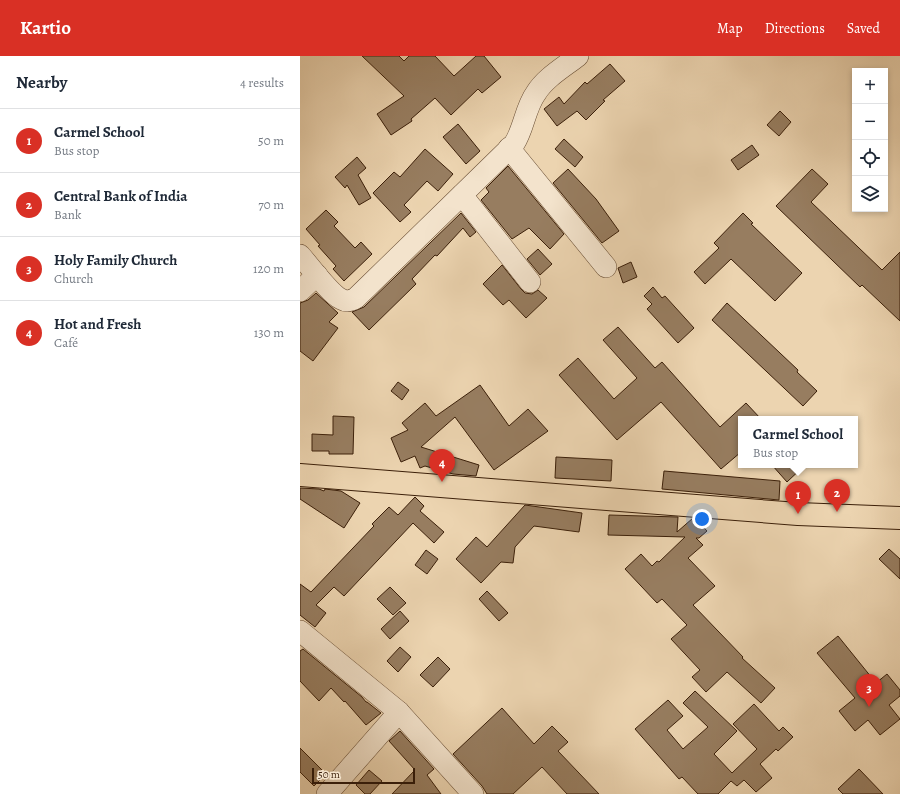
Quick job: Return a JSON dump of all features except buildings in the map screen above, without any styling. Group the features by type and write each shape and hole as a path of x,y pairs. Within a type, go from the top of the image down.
{"main road":[{"path":"300,475 798,514 900,518"}],"street":[{"path":"300,255 333,294 341,299 351,301 356,298 510,148 519,137 531,102 542,84 578,56"},
{"path":"510,148 606,267"},
{"path":"462,195 530,282"},
{"path":"300,291 317,275"},
{"path":"300,631 399,712 473,794"},
{"path":"327,794 399,712"}],"place":[{"name":"Hot and Fresh","path":"442,482"},
{"name":"Central Bank of India","path":"837,512"},
{"name":"Carmel School","path":"798,514"},
{"name":"Holy Family Church","path":"869,707"}]}
